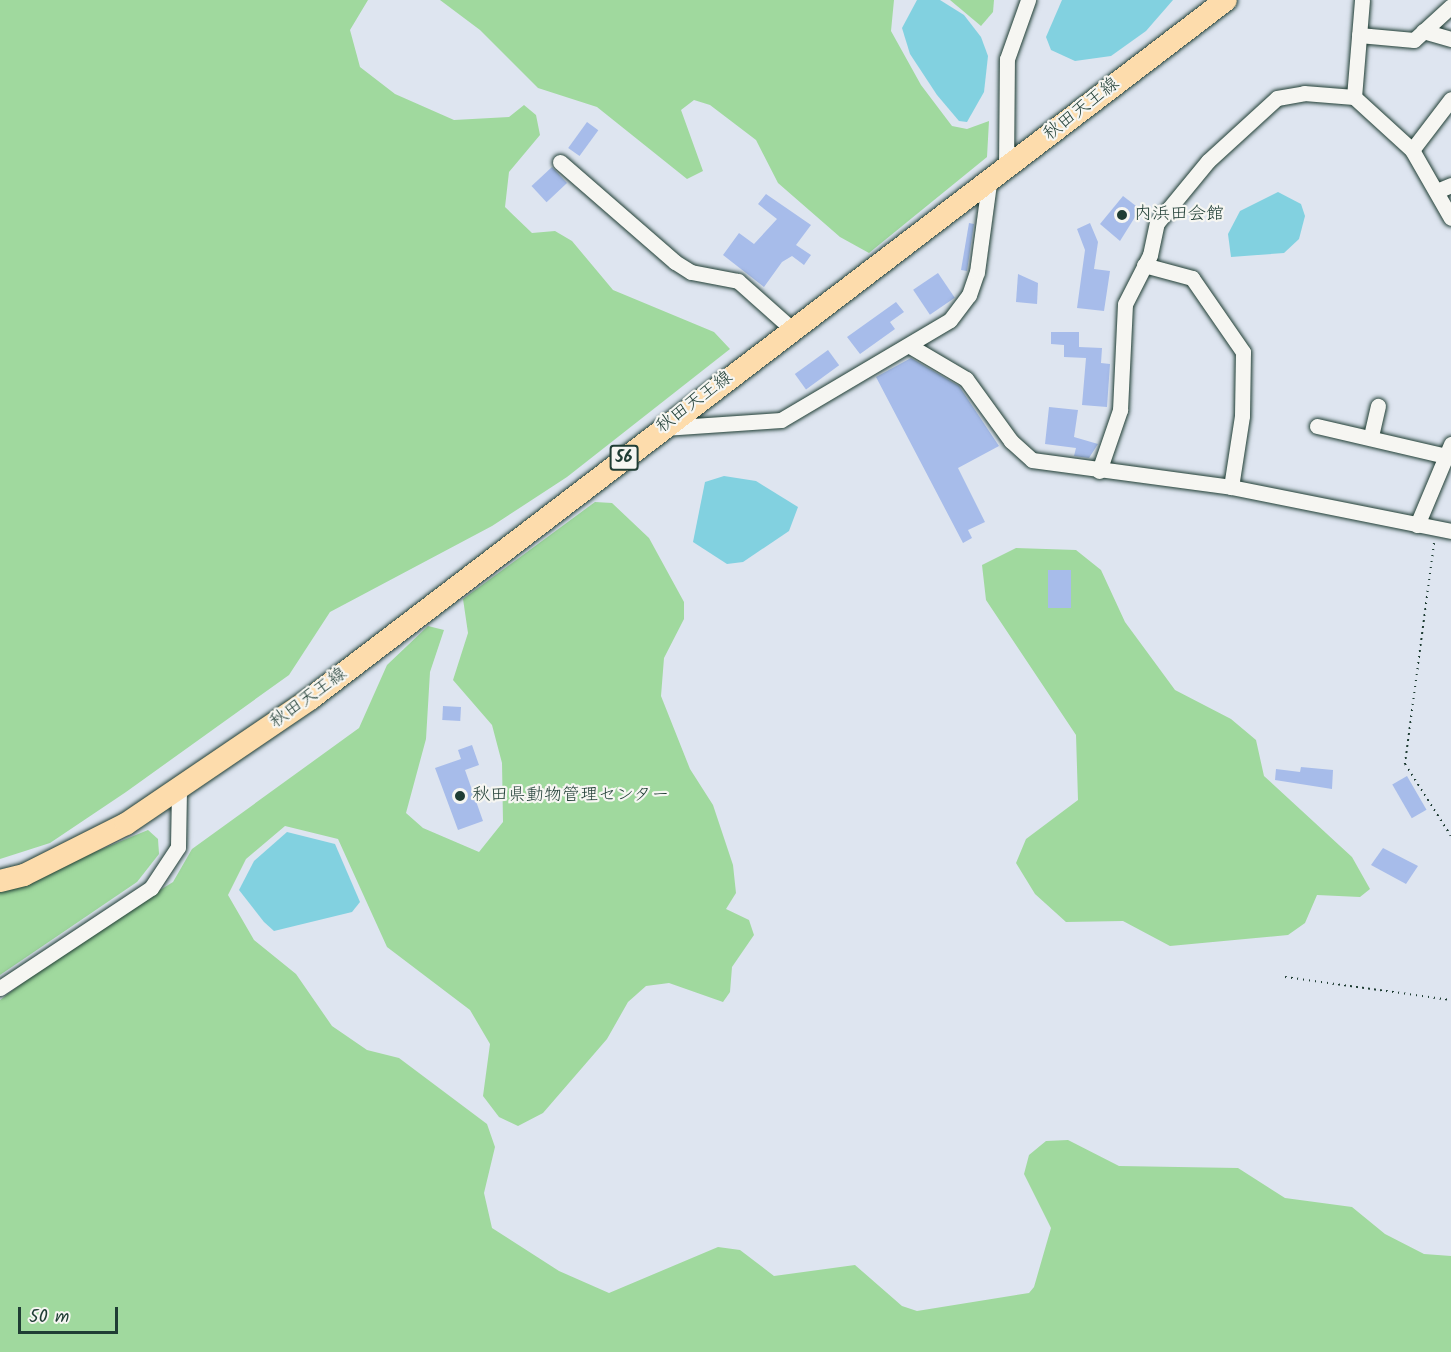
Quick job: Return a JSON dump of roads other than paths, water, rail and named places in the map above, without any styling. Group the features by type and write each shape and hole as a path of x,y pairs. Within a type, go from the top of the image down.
{"main road":[{"name":"秋田天王線","path":"0,881 79,849 179,791 520,541 661,428 997,176 1226,0"}],"street":[{"path":"661,428 781,420 910,346 950,320 969,294 997,176 1007,59 1028,0"},
{"path":"1354,97 1362,0"},
{"path":"1359,34 1413,40 1451,6"},
{"path":"1423,31 1451,39"},
{"path":"1099,471 1120,410 1125,304 1144,265 1157,223 1213,155 1277,98 1304,93 1354,97 1412,150 1444,188 1451,218"},
{"path":"1412,150 1451,99"},
{"path":"560,162 675,261 691,272 738,281 793,330"},
{"path":"1144,265 1192,278 1243,352 1242,416 1231,487"},
{"path":"910,346 966,379 1011,441 1032,460 1099,471 1231,487 1443,530"},
{"path":"1371,436 1378,406"},
{"path":"1317,426 1449,450 1417,525"},
{"path":"0,988 151,888 178,847 179,791"}],"water":[{"path":"917,0 940,0 964,15 981,37 988,56 984,92 967,122 959,121 937,95 910,54 902,28"},
{"path":"1062,0 1173,0 1146,31 1111,56 1075,61 1051,50 1046,37"},
{"path":"1278,192 1301,204 1305,216 1299,239 1284,253 1231,257 1228,234 1240,211"},
{"path":"724,476 756,481 798,507 789,531 743,562 727,564 693,542 705,482"},
{"path":"287,832 335,844 360,902 352,912 274,931 264,922 239,890 254,861"}],"place":[{"name":"内浜田会館","path":"1122,215"},
{"name":"秋田県動物管理センター","path":"460,796"}]}
